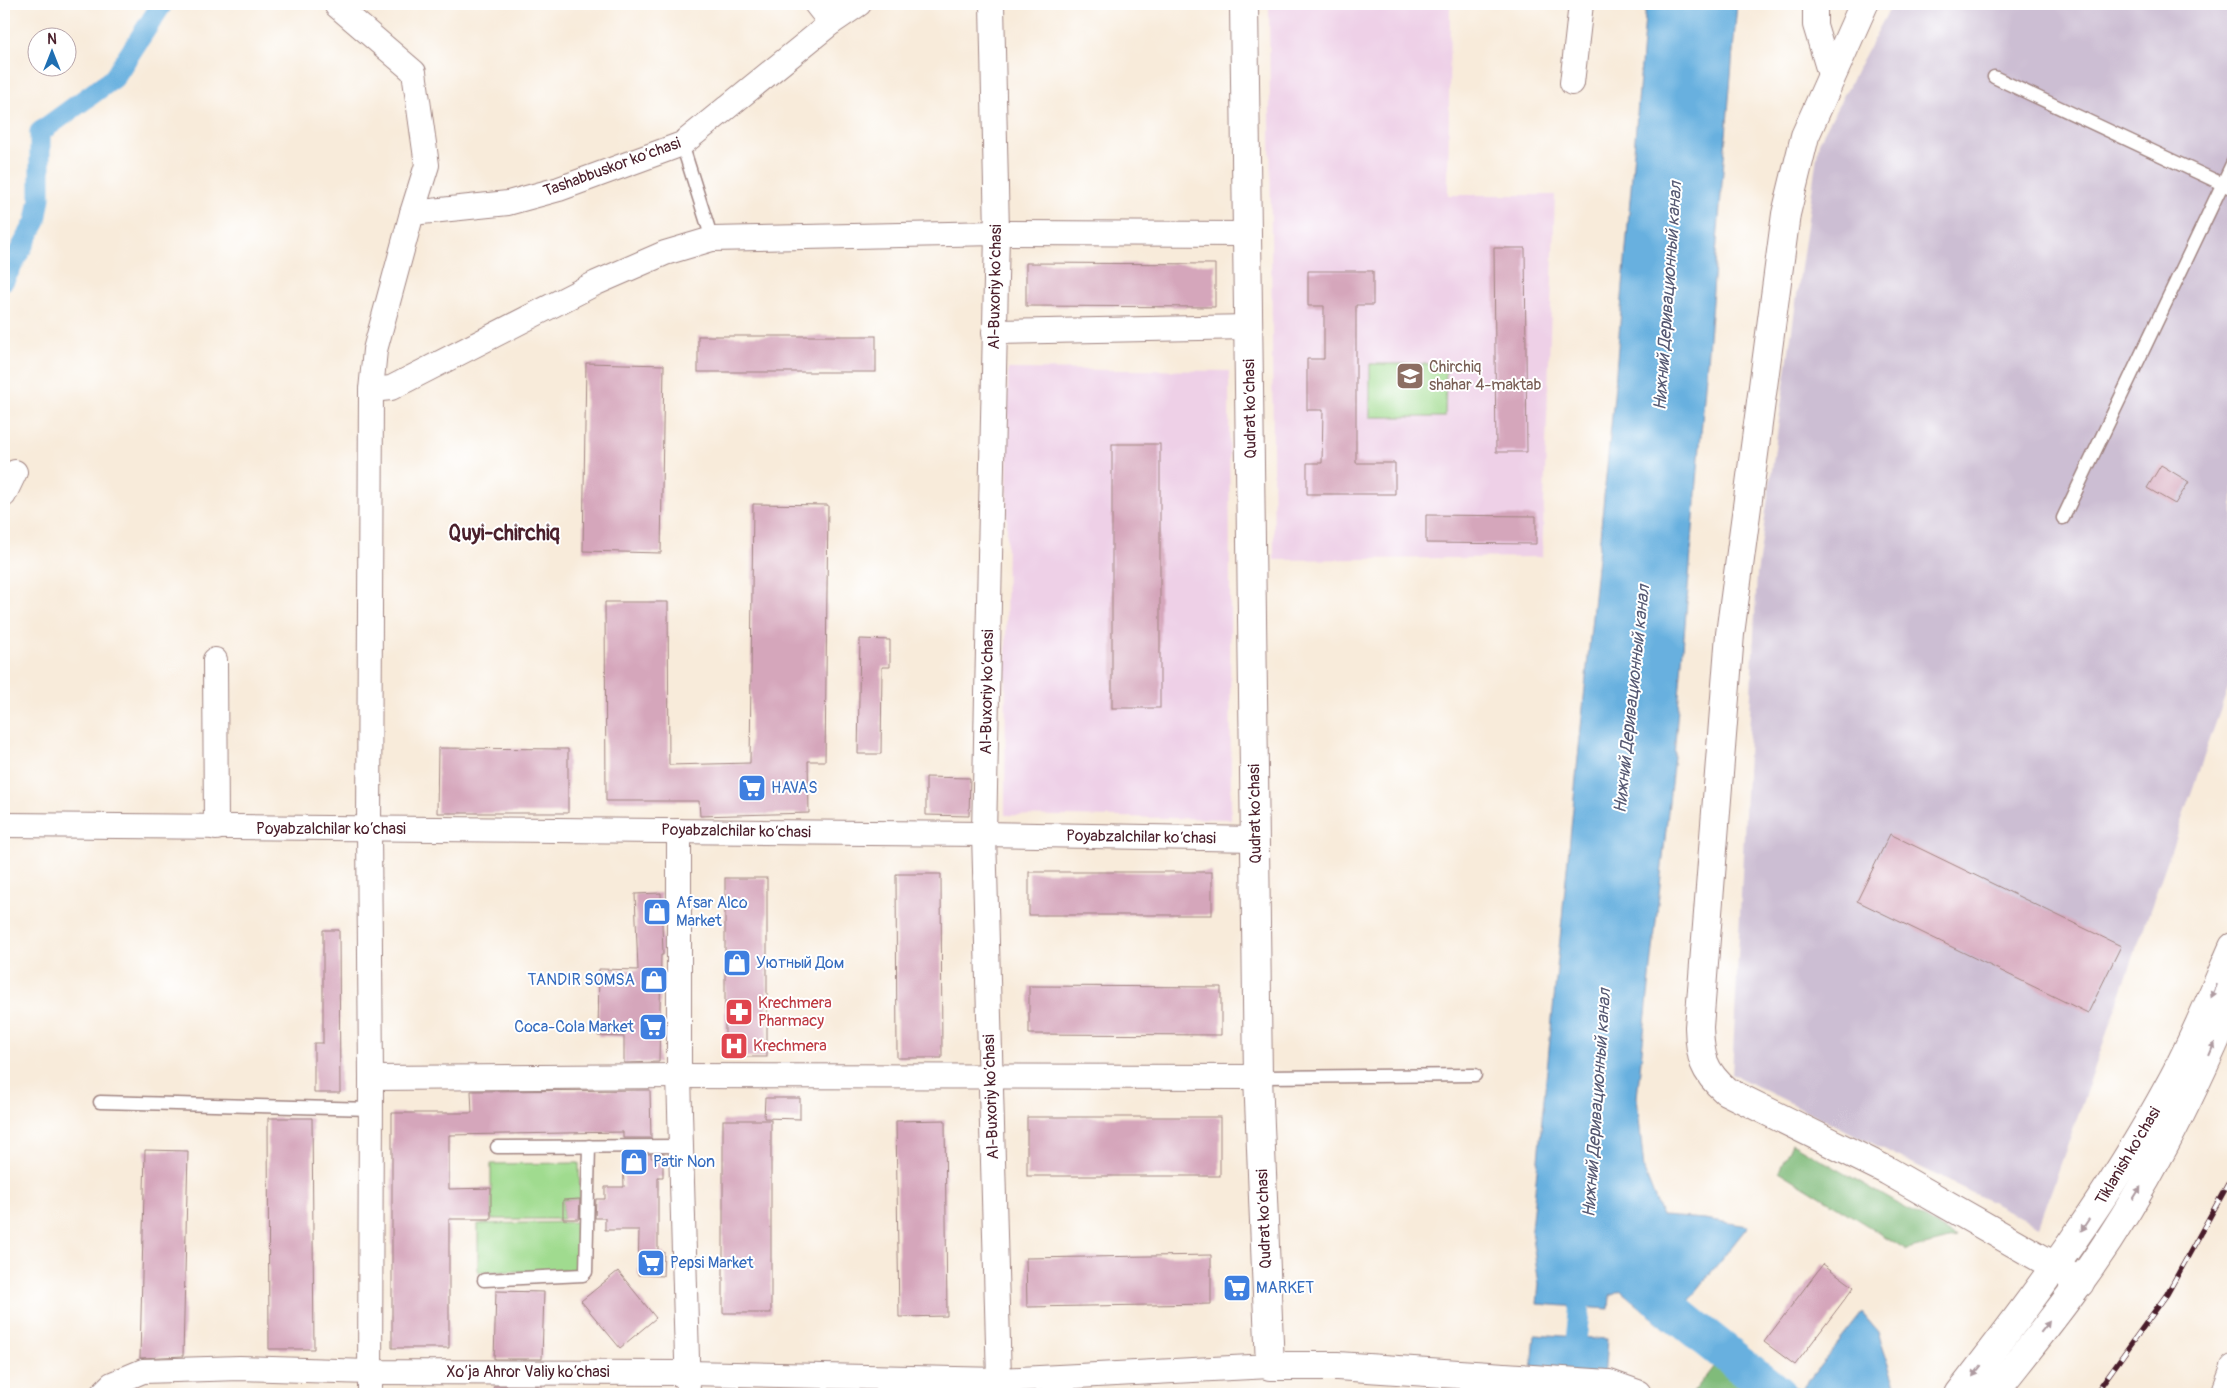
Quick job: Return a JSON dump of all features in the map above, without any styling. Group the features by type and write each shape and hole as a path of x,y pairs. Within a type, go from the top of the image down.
{"street":[{"path":"816,4 832,23"},
{"name":"Tashabbuskor ko‘chasi","path":"412,213 508,203 559,189 682,144 832,23 859,4"},
{"name":"Al-Buxoriy ko‘chasi","path":"992,4 996,233 984,834 999,1380"},
{"name":"Qudrat ko‘chasi","path":"1244,4 1258,1077 1270,1366"},
{"path":"1572,84 1581,4"},
{"path":"1815,4 1815,25 1831,78"},
{"path":"1864,4 1805,136 1786,214 1732,614 1699,1027 1702,1062 1712,1079 1726,1091 1888,1171 2056,1267 2080,1283"},
{"path":"337,6 414,72 428,165 412,213 375,350 371,390 369,829 371,1078 370,1383"},
{"path":"371,390 391,388 596,283 665,254 712,239 996,233 1248,234"},
{"path":"994,332 1249,327"},
{"path":"4,495 15,472"},
{"path":"215,660 216,828"},
{"name":"Poyabzalchilar ko‘chasi","path":"4,825 984,834 1256,839"},
{"path":"678,831 679,1076 688,1383"},
{"name":"Tiklanish ko'chasi","path":"1959,1394 2056,1267 2107,1190 2167,1090 2185,1056 2233,947"},
{"path":"1993,1394 2080,1283 2148,1176 2206,1064 2233,1000"},
{"path":"371,1078 679,1076 1258,1077"},
{"path":"1270,1366 1337,1366 1485,1385 1528,1378 1610,1384 1637,1394"},
{"name":"Xo‘ja Ahror Valiy ko‘chasi","path":"102,1394 112,1384 143,1370 240,1368 370,1383 688,1383 999,1380 1103,1385 1270,1366"},
{"path":"2223,1394 2233,1367"}],"lane":[{"path":"1994,77 2228,187"},
{"path":"682,144 712,239"},
{"path":"2063,518 2228,187 2233,162"},
{"path":"1258,1077 1475,1075"},
{"path":"100,1102 371,1109"},
{"path":"484,1280 583,1275 586,1272 590,1146"},
{"path":"496,1147 681,1146"}],"shaded area":[{"name":"Chirchiq shahar 4-maktab","path":"1269,4 1450,4 1448,195 1555,195 1542,557 1274,560"},
{"path":"1892,4 2233,4 2233,674 2039,1226 1732,1074 1757,574 1819,142"},
{"path":"1008,369 1229,371 1231,819 1005,815"}],"green space":[{"path":"1370,364 1446,364 1445,417 1370,417"},
{"path":"1792,1143 1956,1237 1907,1250 1779,1171"},
{"path":"579,1163 580,1199 563,1200 563,1219 491,1219 491,1164"},
{"path":"581,1222 581,1270 478,1272 478,1224"},
{"path":"1714,1366 1750,1394 1692,1394"}],"water":[{"path":"1646,4 1737,4 1674,756 1637,1097 1644,1170 1662,1216 1705,1219 1748,1226 1666,1329 1621,1291 1610,1296 1609,1309 1537,1304 1539,1284 1531,1230 1614,396"},
{"path":"1862,1313 1878,1332 1899,1394 1750,1394 1694,1348 1713,1325 1800,1391"},
{"path":"1535,1334 1607,1339 1603,1394 1530,1394"}],"building":[{"path":"1494,248 1525,248 1527,452 1496,452"},
{"path":"1026,263 1215,264 1215,307 1026,306"},
{"path":"1308,271 1373,271 1373,305 1356,305 1356,463 1395,463 1395,494 1307,494 1307,463 1322,463 1323,410 1307,410 1307,359 1324,359 1324,306 1308,306"},
{"path":"698,336 876,336 876,372 698,372"},
{"path":"586,363 664,365 661,553 583,551"},
{"path":"1112,444 1160,444 1160,708 1112,708"},
{"path":"2161,465 2189,482 2175,504 2147,488"},
{"path":"753,504 828,505 825,761 808,761 809,813 700,816 699,801 606,801 605,602 668,602 669,765 750,763"},
{"path":"1426,515 1536,516 1536,544 1426,543"},
{"path":"860,639 890,640 890,667 882,667 881,754 858,754"},
{"path":"438,748 568,749 568,813 437,813"},
{"path":"926,777 970,778 969,816 926,815"},
{"path":"1890,834 2121,946 2088,1013 1857,901"},
{"path":"1029,872 1212,872 1212,915 1029,915"},
{"path":"896,874 941,874 942,1058 897,1058"},
{"path":"725,878 767,878 767,1057 725,1057"},
{"path":"661,893 663,955 661,955 659,1062 624,1063 624,1037 598,1036 599,969 638,970 635,894"},
{"path":"323,930 339,930 340,1093 314,1093 314,1043 323,1043"},
{"path":"1029,986 1221,987 1221,1035 1029,1034"},
{"path":"650,1090 651,1138 623,1138 623,1132 449,1135 449,1189 491,1188 491,1219 449,1219 449,1348 392,1348 392,1113 472,1113 471,1091"},
{"path":"765,1098 800,1098 800,1119 764,1118"},
{"path":"1027,1117 1220,1117 1220,1176 1027,1176"},
{"path":"268,1118 312,1118 314,1349 269,1349"},
{"path":"723,1120 771,1120 771,1313 723,1313"},
{"path":"945,1120 947,1316 899,1317 896,1121"},
{"path":"145,1150 188,1151 183,1356 140,1358"},
{"path":"623,1154 651,1154 651,1158 663,1157 663,1177 658,1177 658,1252 664,1252 663,1276 638,1275 639,1230 605,1230 605,1218 595,1218 596,1199 605,1199 605,1187 624,1187"},
{"path":"580,1199 579,1219 563,1219 563,1200"},
{"path":"1211,1255 1211,1304 1027,1307 1026,1258"},
{"path":"1823,1264 1854,1287 1795,1365 1764,1342"},
{"path":"618,1271 656,1318 620,1348 581,1301"},
{"path":"496,1291 544,1292 542,1359 494,1359"},
{"path":"494,1386 542,1386 541,1394 493,1394"}],"waterway":[{"path":"4,280 36,221 40,198 40,132 114,78 162,4"},
{"name":"Нижний Деривационный канал","path":"1573,1366 1583,1279"},
{"path":"1639,1281 1683,1319 1777,1394"}],"railway":[{"path":"2095,1394 2167,1294 2233,1175"}],"place":[{"name":"Chirchiq shahar 4-maktab","path":"1410,376"},
{"name":"HAVAS","path":"752,788"},
{"name":"Afsar Alco Market","path":"657,912"},
{"name":"Уютный Дом","path":"737,963"},
{"name":"TANDIR SOMSA","path":"654,980"},
{"name":"Krechmera Pharmacy","path":"739,1012"},
{"name":"Coca-Cola Market","path":"653,1027"},
{"name":"Krechmera","path":"734,1046"},
{"name":"Patir Non","path":"634,1162"},
{"name":"Pepsi Market","path":"651,1263"},
{"name":"MARKET","path":"1237,1288"}],"district":[{"name":"Quyi-chirchiq","path":"504,533"}]}
